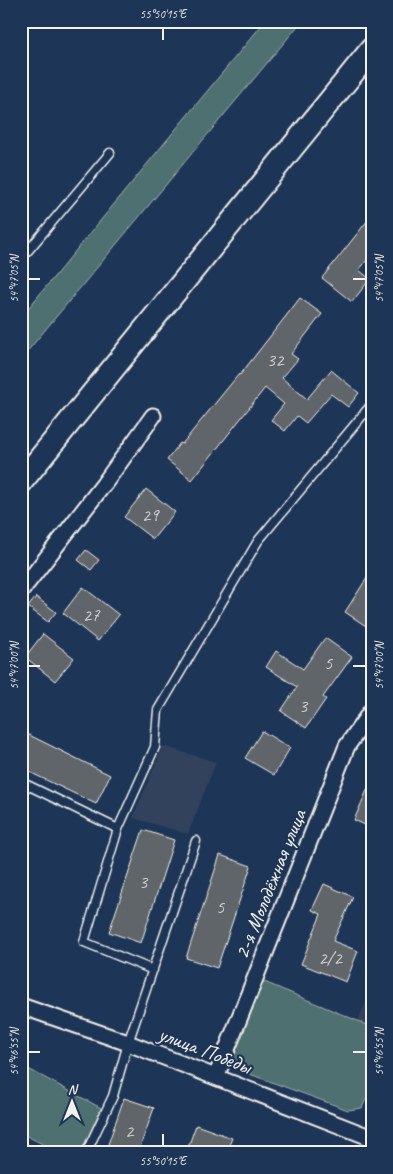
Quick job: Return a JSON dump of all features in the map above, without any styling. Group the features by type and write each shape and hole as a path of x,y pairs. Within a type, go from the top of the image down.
{"main road":[{"path":"21,482 372,49"}],"street":[{"path":"21,591 104,484 153,416"},
{"name":"2-я Молодёжная улица","path":"216,1077 347,746 372,710"},
{"name":"улица Победы","path":"21,1006 128,1043 372,1138"}],"lane":[{"path":"21,259 110,153"},
{"path":"153,970 84,942 118,829 155,747 158,710 258,541 372,404"},
{"path":"21,782 118,829"},
{"path":"86,1153 112,1096 196,841"}],"shaded area":[{"path":"163,746 216,762 188,834 133,818"},
{"path":"372,987 372,1028 358,1021"},
{"path":"25,1141 50,1153 21,1153"}],"green space":[{"path":"265,21 302,21 21,359 21,317"},
{"path":"262,981 372,1028 372,1086 362,1108 348,1110 233,1068 229,1059"},
{"path":"21,1065 101,1108 81,1153 60,1153 21,1133"}],"building":[{"path":"372,215 372,254 359,270 370,279 352,302 322,278"},
{"path":"300,298 322,314 291,354 298,359 282,378 307,399 331,370 359,393 348,407 331,394 306,423 297,416 285,431 271,420 284,404 265,388 192,480 167,460 240,375"},
{"path":"146,489 175,512 153,539 124,517"},
{"path":"86,550 99,560 91,570 78,560"},
{"path":"372,570 372,630 345,612"},
{"path":"83,587 119,615 98,641 63,613"},
{"path":"36,597 56,612 48,622 28,607"},
{"path":"43,634 74,658 55,681 25,657"},
{"path":"325,638 352,657 323,697 326,699 306,728 281,711 297,687 266,667 276,651 303,669"},
{"path":"21,731 110,775 96,804 21,768"},
{"path":"262,731 290,748 274,775 245,758"},
{"path":"372,779 372,828 354,820"},
{"path":"143,830 174,840 141,943 109,932"},
{"path":"220,855 251,866 217,968 186,958"},
{"path":"324,884 353,897 333,941 358,951 346,982 301,964 321,914 312,910"},
{"path":"124,1098 154,1108 138,1153 105,1153"},
{"path":"196,1125 232,1138 226,1153 186,1153"}]}
